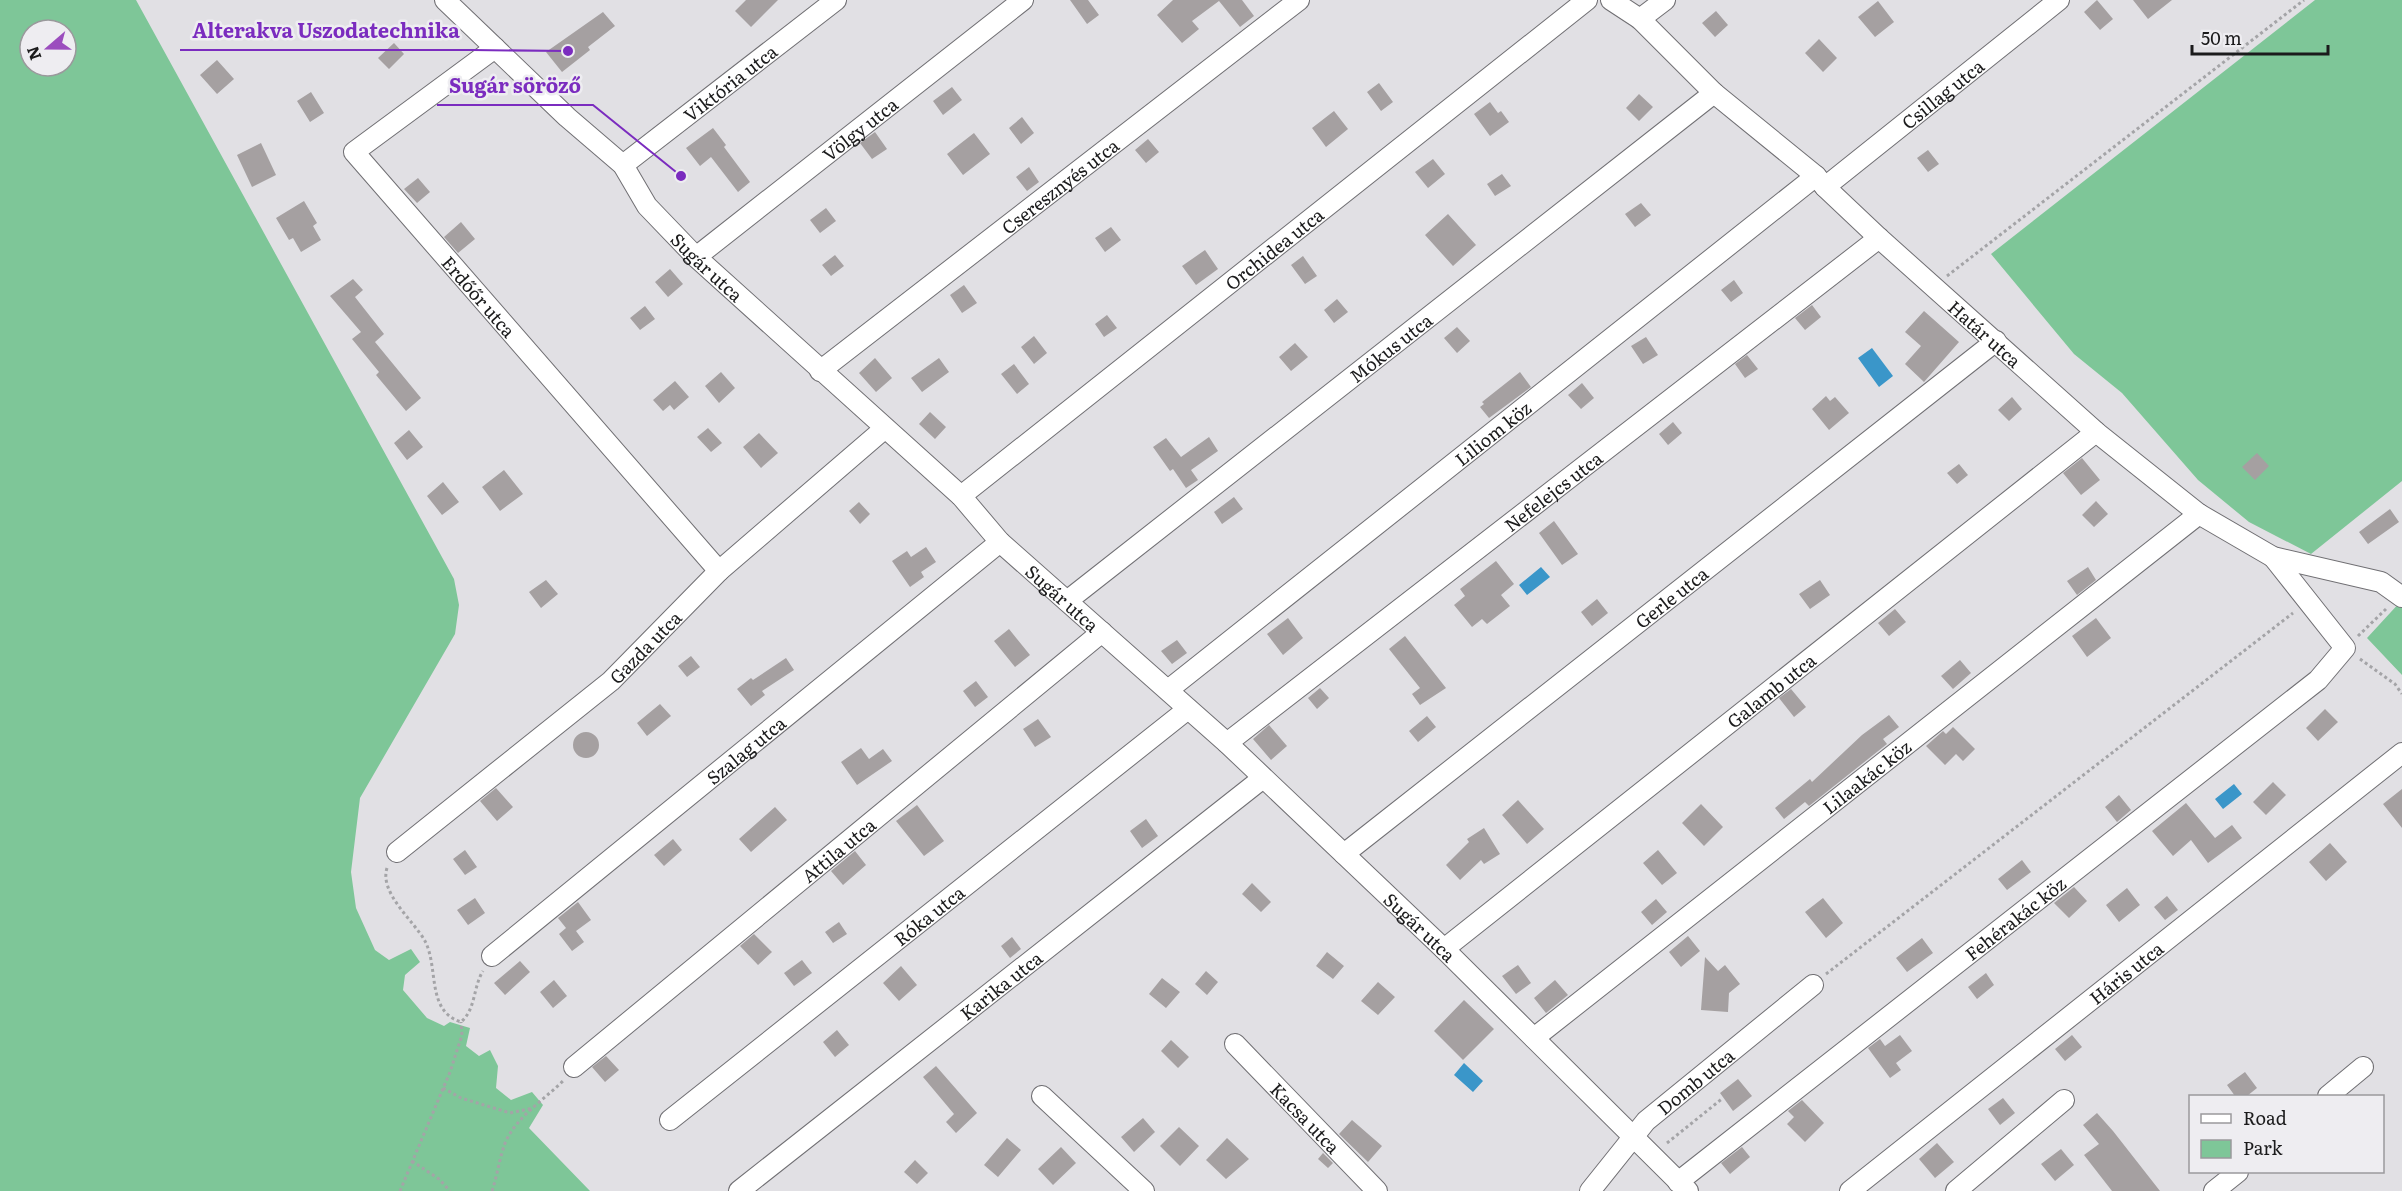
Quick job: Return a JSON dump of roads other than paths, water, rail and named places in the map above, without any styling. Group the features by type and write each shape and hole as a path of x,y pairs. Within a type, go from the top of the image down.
{"street":[{"name":"Sugár utca","path":"445,0 567,117 623,165 647,206 696,257 884,429 961,496 999,542 1227,743 1444,949 1683,1186"},
{"name":"Viktória utca","path":"623,165 836,0"},
{"name":"Völgy utca","path":"696,257 1023,0"},
{"name":"Cseresznyés utca","path":"820,371 1299,0"},
{"name":"Orchidea utca","path":"961,496 1587,0"},
{"name":"Határ utca","path":"1611,0 1640,20 1714,93 1820,181 1879,238 2096,432 2199,514 2273,557 2381,582 2401,596"},
{"path":"1640,20 1665,0"},
{"name":"Csillag utca","path":"1820,181 2060,0"},
{"name":"Erdőőr utca","path":"495,48 354,152 719,571"},
{"name":"Mókus utca","path":"1067,601 1714,93"},
{"name":"Liliom köz","path":"1168,690 1820,181"},
{"name":"Nefelejcs utca","path":"1227,743 1879,238"},
{"name":"Gerle utca","path":"1344,854 1996,341"},
{"name":"Gazda utca","path":"397,852 611,681 719,571 884,429"},
{"name":"Galamb utca","path":"1444,949 2096,432"},
{"name":"Lilaakác köz","path":"1534,1038 2199,514"},
{"name":"Szalag utca","path":"492,957 999,542"},
{"name":"Fehérakác köz","path":"1683,1186 2318,680 2345,648 2273,557"},
{"name":"Attila utca","path":"574,1067 1102,632"},
{"name":"Róka utca","path":"670,1120 1188,708"},
{"name":"Háris utca","path":"1850,1191 2402,753"},
{"name":"Karika utca","path":"739,1191 1263,778"},
{"name":"Domb utca","path":"1590,1191 1646,1121 1813,985"},
{"name":"Kacsa utca","path":"1235,1044 1377,1191"},
{"path":"2329,1095 2364,1067"},
{"path":"1042,1096 1144,1191"},
{"path":"1956,1191 2064,1100"},
{"path":"2214,1191 2237,1173"}],"water":[{"path":"1872,348 1893,376 1879,387 1858,358"},
{"path":"1541,567 1550,577 1527,595 1519,585"},
{"path":"2234,784 2242,794 2223,809 2215,799"},
{"path":"1464,1063 1483,1081 1473,1092 1454,1075"}],"place":[{"name":"Alterakva Uszodatechnika","path":"568,51"},
{"name":"Sugár söröző","path":"681,176"}]}
